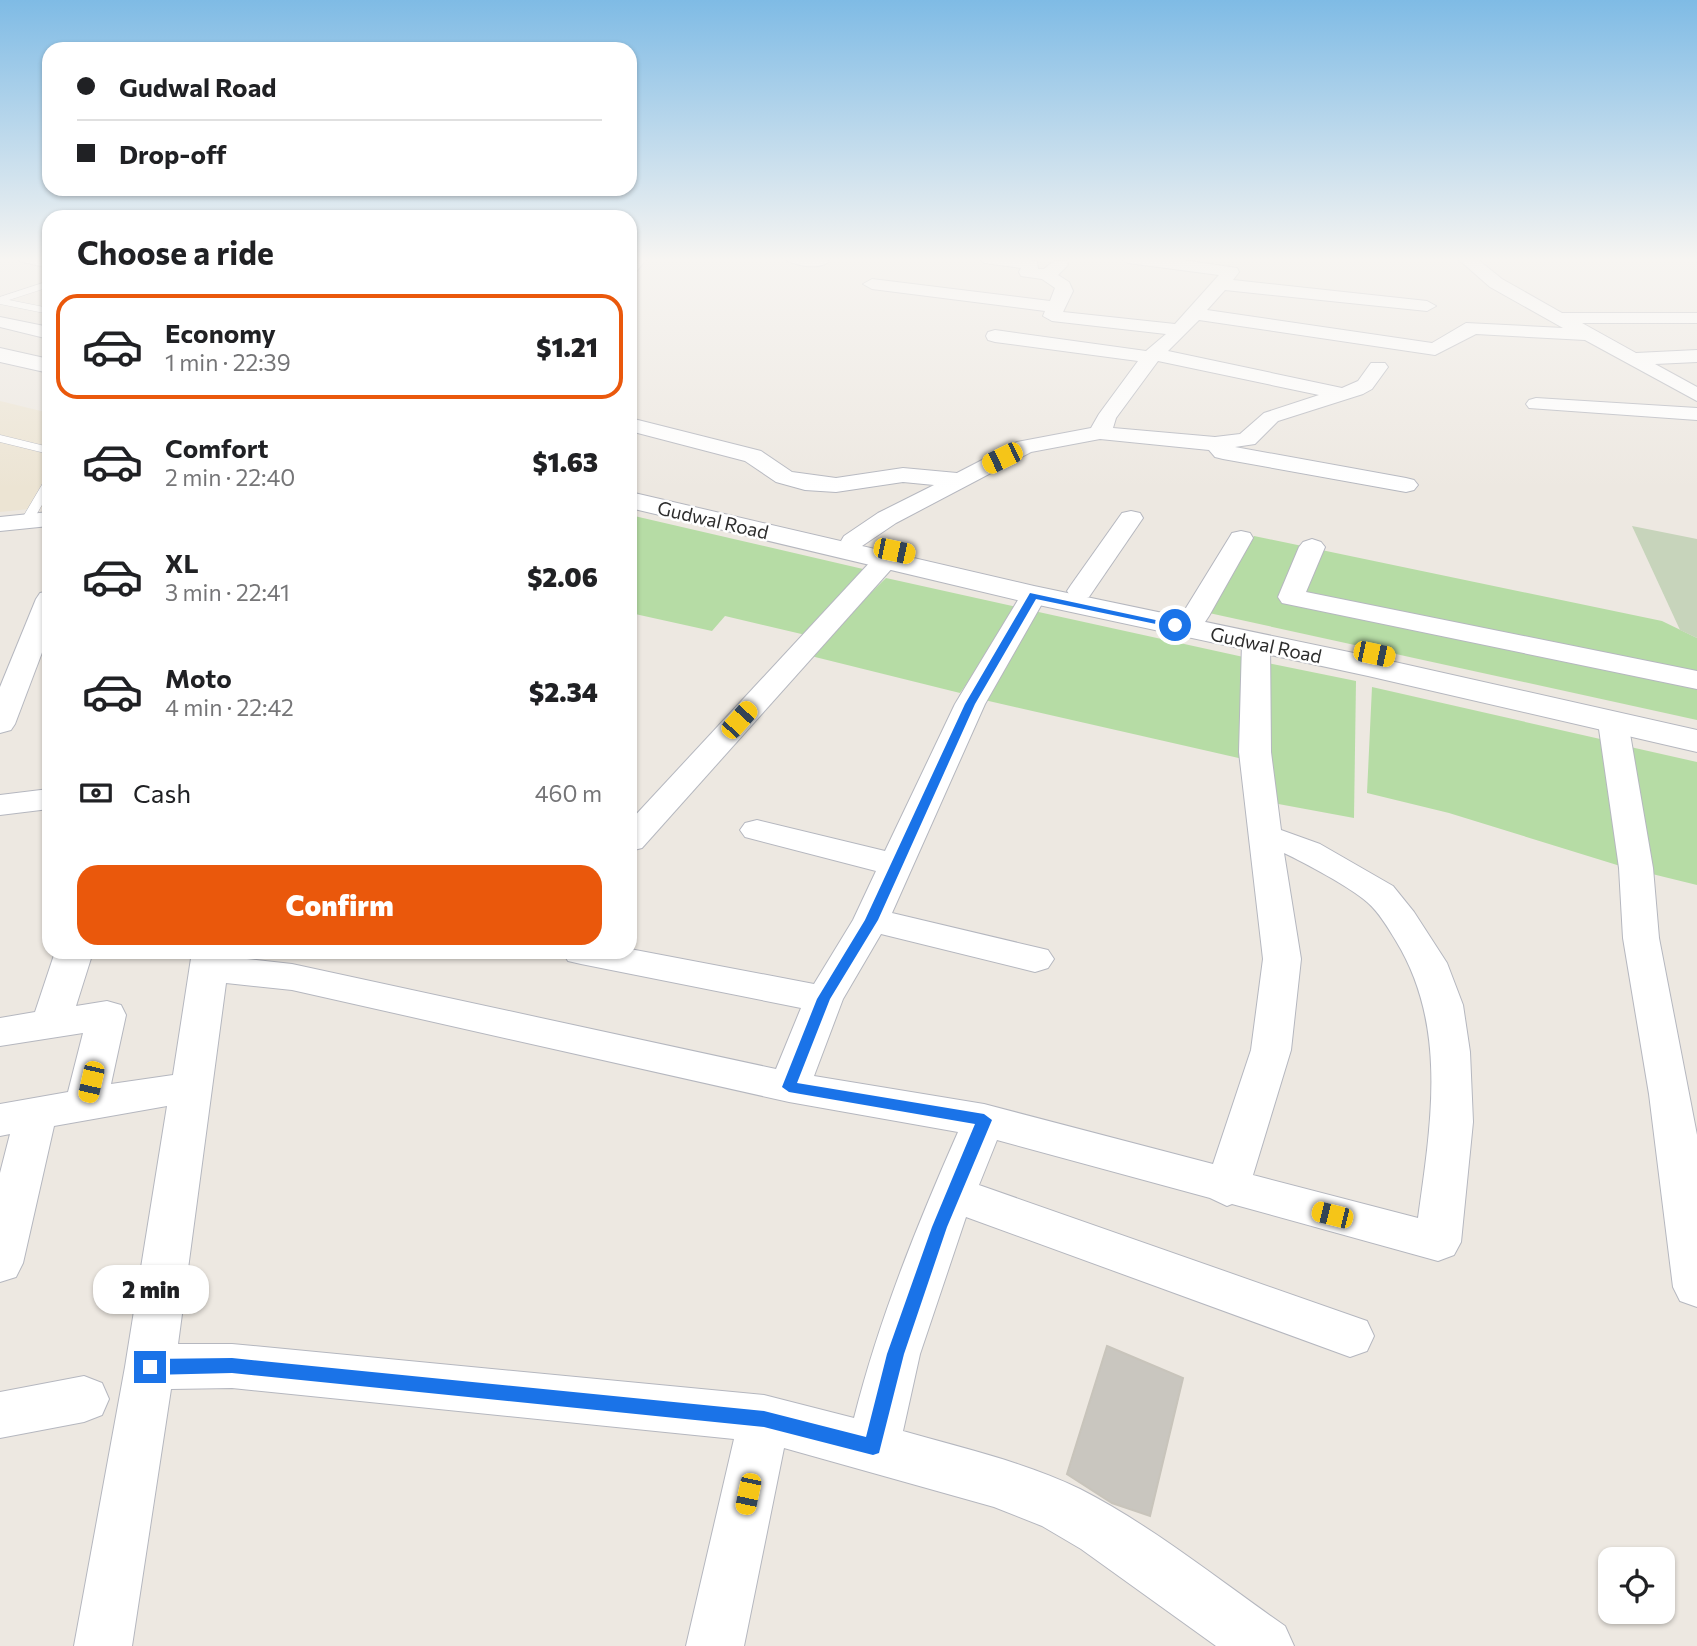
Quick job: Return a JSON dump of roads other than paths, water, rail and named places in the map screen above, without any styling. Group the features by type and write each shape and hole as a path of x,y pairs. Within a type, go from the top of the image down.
{"main road":[{"path":"0,355 42,364"},
{"name":"Gudwal Road","path":"637,491 853,541 890,556 1034,595 1697,741"},
{"name":"Gudwal Road","path":"637,502 890,556 1080,591 1697,726"}],"street":[{"path":"1100,433 1107,418 1152,355 1175,335"},
{"path":"1340,335 1435,349 1457,335"},
{"path":"1590,335 1697,395"},
{"path":"995,336 1152,355 1343,394"},
{"path":"1634,359 1697,356"},
{"path":"853,541 887,518 1025,447 1100,433 1215,444 1247,439 1271,417 1365,385 1378,367"},
{"path":"1536,404 1697,414"},
{"path":"637,426 753,456 784,477 805,483 852,489 887,518"},
{"path":"1215,444 1223,452 1406,485"},
{"path":"836,485 903,475 957,480"},
{"path":"1080,591 1132,518"},
{"path":"0,524 37,520"},
{"path":"1195,616 1241,538"},
{"path":"1312,547 1291,597 1697,680"},
{"path":"637,834 890,556"},
{"path":"789,1087 824,999 871,920 970,704 1034,595"},
{"path":"0,646 40,642"},
{"path":"0,724 40,642"},
{"path":"1227,1188 1271,1050 1282,959 1255,752 1256,643"},
{"path":"1613,722 1636,868 1641,938 1670,1094 1697,1287"},
{"path":"0,805 42,800"},
{"path":"757,830 897,865"},
{"path":"103,1646 150,1367 210,960 789,1087 984,1120 1227,1188 1438,1242 1452,1122 1450,1052 1444,1005 1428,963 1401,920 1380,894 1308,851 1289,842 1264,836"},
{"path":"871,920 1035,959"},
{"path":"51,1024 72,959"},
{"path":"618,959 824,999"},
{"path":"0,1032 107,1015 86,1104"},
{"path":"0,1263 18,1117 192,1087"},
{"path":"873,1447 895,1354 952,1194 984,1120"},
{"path":"952,1194 1350,1336"},
{"path":"150,1367 232,1366 764,1419 994,1482 1060,1507 1100,1530 1265,1646"},
{"path":"0,1415 83,1399"},
{"path":"715,1646 764,1419"}],"lane":[{"path":"0,438 42,449"}]}
